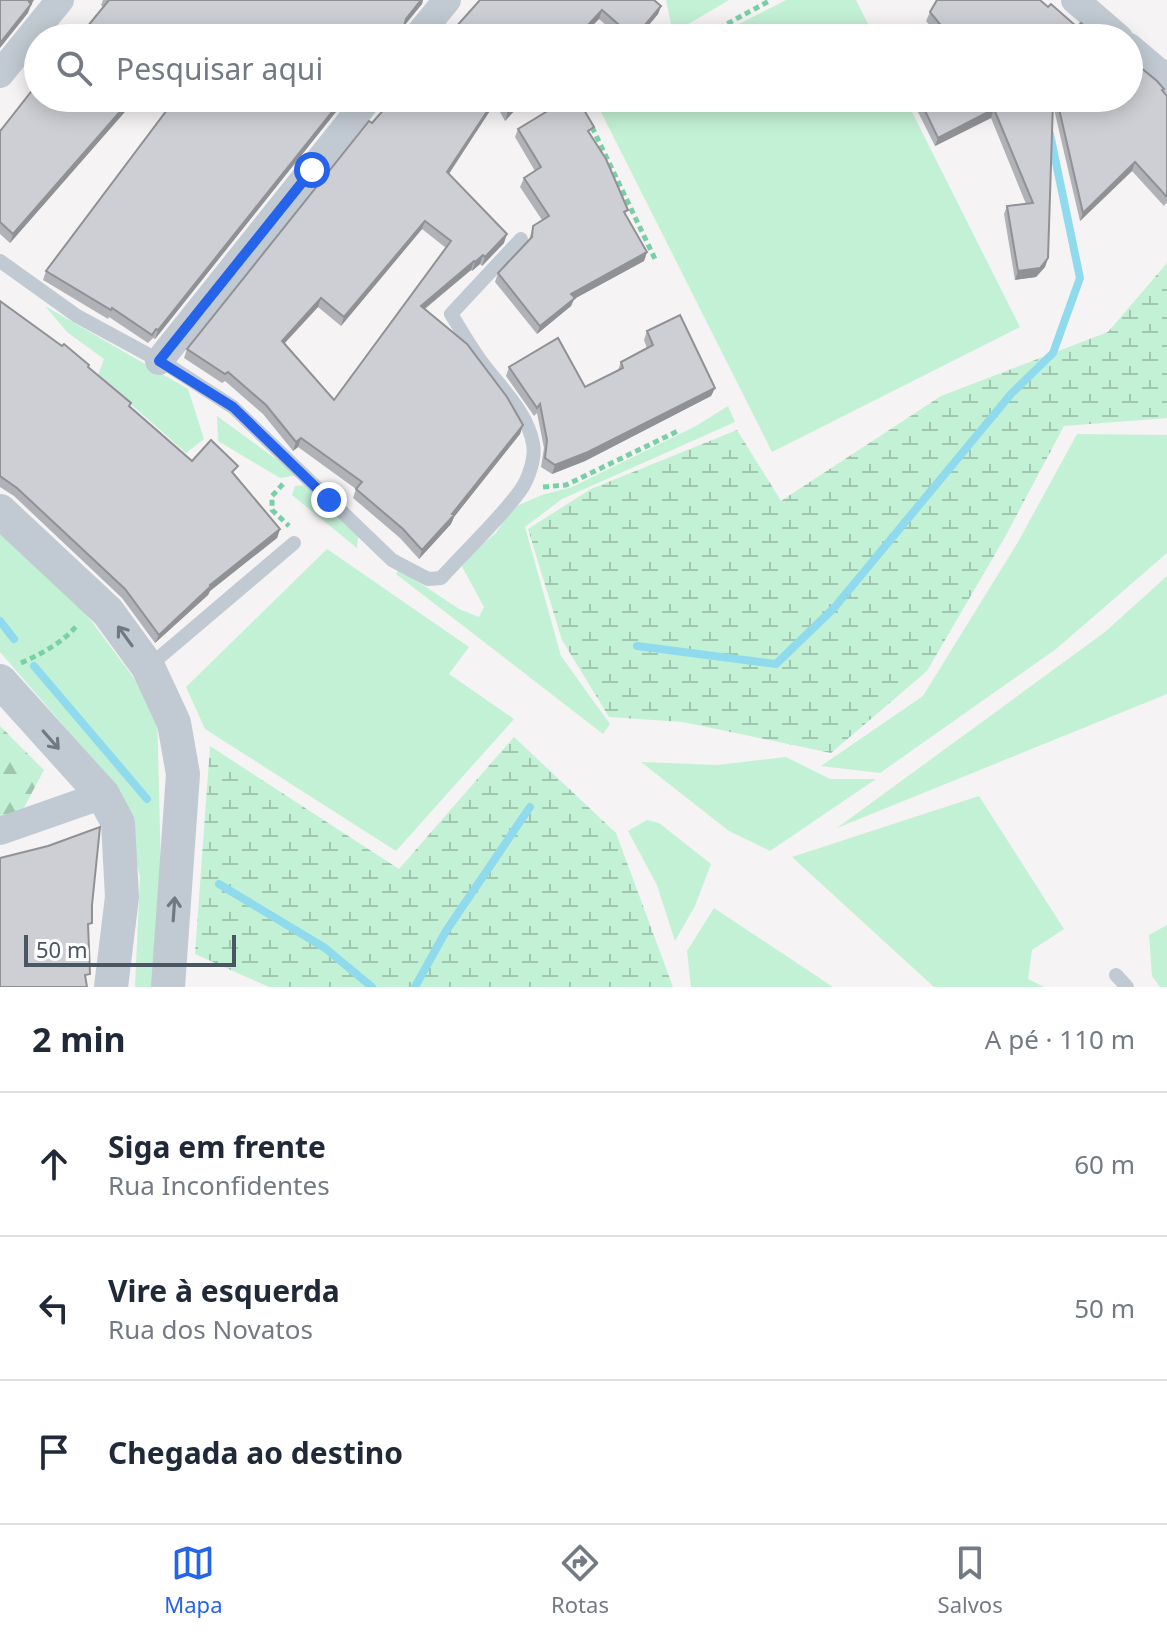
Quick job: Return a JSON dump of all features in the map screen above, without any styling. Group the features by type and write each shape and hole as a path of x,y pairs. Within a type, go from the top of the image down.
{"street":[{"path":"41,24 60,0"},
{"path":"427,24 447,0"},
{"path":"1075,0 1103,24"},
{"path":"0,74 24,44"},
{"path":"1143,59 1167,79"},
{"path":"159,361 358,112"},
{"path":"0,511 108,612 148,667 174,723 183,774 168,987"},
{"path":"7,674 103,795 118,823 122,897 111,987"},
{"path":"0,831 103,795"}],"lane":[{"path":"0,261 77,316 159,361 233,407 392,560 428,579 441,578 522,489 530,469 534,446 528,430 514,403 480,360 451,314 521,239"},
{"path":"148,667 294,543"}],"path":[{"path":"727,24 771,0"},
{"path":"584,112 655,259"},
{"path":"522,489 566,485 678,431"},
{"path":"294,543 288,526 272,510 272,496 283,484 308,480"},
{"path":"7,674 69,635 96,601"}],"green space":[{"path":"666,0 729,0 688,24 671,24"},
{"path":"786,0 856,0 868,24 739,24"},
{"path":"601,112 912,112 1020,327 772,452"},
{"path":"1167,263 1167,418 1064,426 1005,537 927,671 831,753 683,722 609,717 562,640 528,529 591,489 737,430 781,501 941,396 1108,332"},
{"path":"45,306 188,389 204,439 186,453 98,375 104,359 67,332"},
{"path":"728,406 735,422 562,499 525,527 561,656 610,724 603,734 396,574 399,569 459,609 479,617 484,607 460,563 496,533 512,508 572,487 696,426"},
{"path":"217,416 298,475 280,478 218,441"},
{"path":"1077,434 1167,435 1167,553 1056,649 880,773 821,766 923,696 1018,542"},
{"path":"307,485 358,537 357,548 292,495 295,486"},
{"path":"0,527 86,614 157,709 161,873 157,987 135,987 140,876 115,785 0,652"},
{"path":"327,549 469,647 449,674 514,719 396,851 205,729 186,687"},
{"path":"1167,576 1167,694 837,828 1105,632"},
{"path":"0,726 44,770 20,815 0,822"},
{"path":"514,737 616,833 673,987 269,987 195,954 210,746 399,869"},
{"path":"786,757 830,779 876,779 770,851 729,831 641,762 718,765"},
{"path":"979,796 1064,929 1032,950 1028,979 1044,987 934,987 792,857"},
{"path":"647,820 659,823 711,864 695,906 675,941 657,885 628,831"},
{"path":"714,908 833,987 691,987 687,951"},
{"path":"1167,925 1167,987 1160,987 1152,976 1149,935"}],"building":[{"path":"0,0 31,0 0,43"},
{"path":"109,0 421,0 405,24 89,24"},
{"path":"480,0 654,0 661,6 646,24 618,24 602,10 589,24 459,24"},
{"path":"937,0 1040,0 1048,7 1051,4 1074,24 940,24 930,12"},
{"path":"1143,70 1157,81 1167,96 1167,197 1135,162 1083,213 1060,112 1143,112"},
{"path":"24,101 24,112 120,112 13,234 0,222 1,130"},
{"path":"165,112 332,112 152,335 112,308 46,271"},
{"path":"382,112 487,112 447,172 507,234 485,257 483,255 474,261 421,306 467,344 507,397 523,425 454,515 422,550 403,529 356,489 362,482 301,438 296,442 266,405 228,372 225,374 187,349 369,121 372,123","holes":["425,221 451,241 334,400 282,341 321,298 344,317"]},
{"path":"546,112 585,112 594,127 588,131 606,159 628,210 624,212 647,252 571,294 575,298 540,326 498,273 532,237 533,226 549,216 524,178 541,167 518,129"},
{"path":"926,112 988,112 938,138"},
{"path":"995,112 1053,112 1048,258 1040,268 1018,271 1007,206 1033,203"},
{"path":"0,301 62,346 64,344 192,461 211,440 238,466 232,472 280,529 210,585 159,635 125,589 17,488 0,476"},
{"path":"680,315 715,388 588,452 555,465 545,458 547,440 540,404 537,408 509,367 558,338 585,387 623,368 621,362 653,345 647,331"},
{"path":"100,827 92,923 88,924 90,974 85,975 87,987 0,987 0,858 48,846"}],"waterway":[{"path":"637,646 776,664 834,608 1011,394 1053,353 1080,278 1050,134"},
{"path":"0,621 14,639"},
{"path":"34,666 147,799"},
{"path":"415,987 446,931 530,807"},
{"path":"219,884 325,948 372,987"}],"route":[{"path":"312,170 159,361 233,407 329,500"}]}
